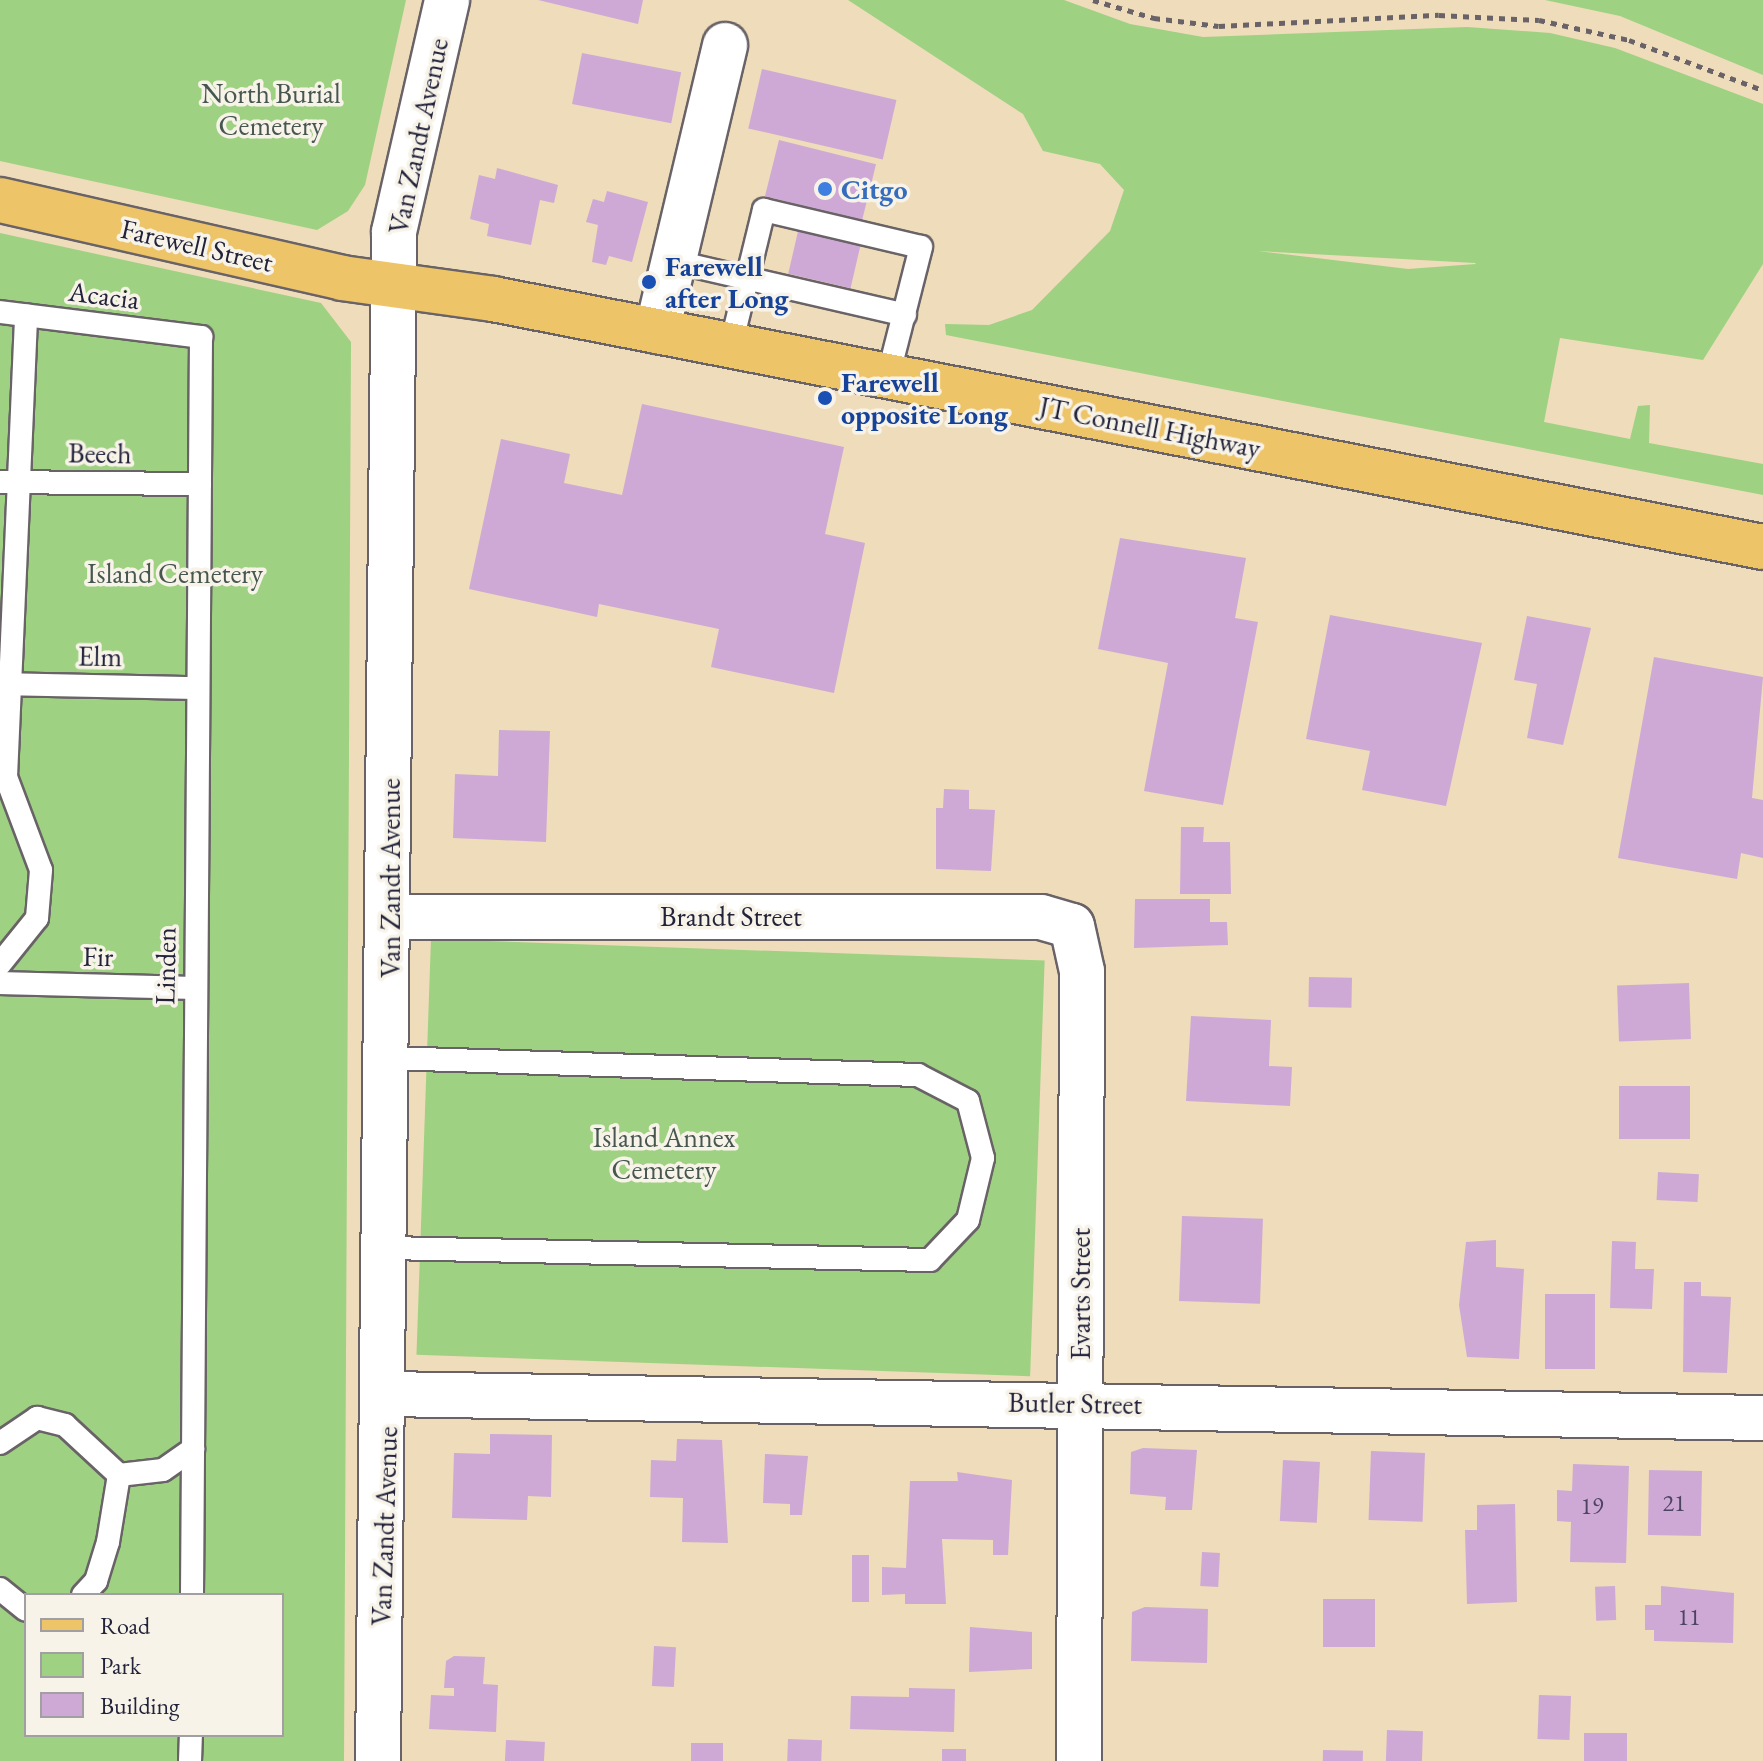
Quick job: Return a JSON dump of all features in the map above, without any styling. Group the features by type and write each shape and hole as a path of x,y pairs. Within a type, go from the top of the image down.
{"main road":[{"name":"Farewell Street","path":"0,200 395,287"},
{"name":"JT Connell Highway","path":"395,287 731,345 1763,547"}],"street":[{"name":"Van Zandt Avenue","path":"378,1761 387,1394 394,232 447,0"},
{"path":"657,331 676,262 725,45"},
{"name":"Brandt Street","path":"390,917 1041,917 1072,926"},
{"name":"Evarts Street","path":"1072,926 1082,971 1079,1761"},
{"name":"Butler Street","path":"387,1394 1079,1403 1763,1418"}],"lane":[{"path":"731,345 764,210 921,247 888,376"},
{"path":"676,262 905,315"},
{"name":"Acacia","path":"0,312 201,337"},
{"path":"0,964 37,918 41,870 3,778 11,482 26,315"},
{"name":"Linden","path":"192,1593 201,337"},
{"name":"Beech","path":"11,482 200,484"},
{"name":"Elm","path":"7,684 198,688"},
{"name":"Fir","path":"0,983 194,988"},
{"path":"388,1248 930,1260 968,1220 983,1158 968,1101 918,1075 389,1058"},
{"path":"0,1443 37,1418 65,1425 119,1475 163,1470 193,1449"},
{"path":"85,1593 96,1581 108,1542 119,1475"},
{"path":"0,1589 24,1608"},
{"path":"190,1761 191,1737"}],"path":[{"path":"1093,0 1219,26 1439,15 1539,20 1629,40 1763,90"}],"green space":[{"name":"North Burial Cemetery","path":"0,0 406,0 365,185 348,211 317,230 0,161"},
{"path":"848,0 1064,0 1130,24 1203,37 1467,27 1550,33 1615,48 1763,104 1763,264 1703,360 1560,338 1544,422 1630,439 1638,406 1650,405 1649,443 1763,464 1763,495 946,335 945,324 989,325 1032,310 1110,231 1124,190 1100,164 1043,151 1023,114","holes":["1258,251 1475,263 1408,269"]},
{"path":"1545,0 1763,0 1763,75 1620,16"},
{"name":"Island Cemetery","path":"0,233 321,303 351,342 344,1761 0,1761"},
{"name":"Island Annex Cemetery","path":"431,939 1045,960 1030,1376 416,1355"}],"building":[{"path":"538,0 643,0 638,24"},
{"path":"582,53 681,72 671,123 572,104"},
{"path":"762,69 896,100 883,159 748,128"},
{"path":"779,140 876,164 862,220 765,196"},
{"path":"497,168 558,185 554,203 540,200 531,245 487,236 489,224 470,219 479,175 495,179"},
{"path":"607,191 648,202 632,262 609,256 606,265 592,262 598,225 586,222 593,199 604,202"},
{"path":"799,227 861,241 851,288 788,274"},
{"path":"642,404 844,447 825,534 865,543 834,693 711,667 719,629 599,604 597,617 469,589 501,439 570,454 564,483 622,495"},
{"path":"1120,538 1246,558 1235,618 1258,622 1223,805 1144,791 1168,663 1098,649"},
{"path":"1330,615 1482,643 1446,806 1362,790 1370,751 1306,739"},
{"path":"1527,616 1591,628 1563,745 1527,738 1537,684 1514,680"},
{"path":"1654,657 1763,677 1752,798 1763,800 1763,858 1741,853 1737,879 1618,858"},
{"path":"499,730 550,731 546,842 453,838 455,774 498,776"},
{"path":"944,789 969,790 969,809 995,810 991,871 936,869 936,808 943,808"},
{"path":"1181,827 1204,827 1203,842 1230,842 1231,894 1180,894"},
{"path":"1135,899 1210,899 1210,922 1227,922 1228,945 1134,948"},
{"path":"1309,977 1352,978 1351,1008 1308,1007"},
{"path":"1689,983 1691,1039 1619,1041 1617,986"},
{"path":"1191,1016 1271,1020 1269,1066 1292,1067 1290,1106 1186,1101"},
{"path":"1619,1086 1690,1086 1690,1139 1619,1139"},
{"path":"1658,1172 1699,1174 1697,1202 1657,1200"},
{"path":"1182,1216 1263,1219 1260,1304 1179,1301"},
{"path":"1496,1240 1496,1267 1524,1269 1519,1359 1467,1357 1459,1305 1466,1242"},
{"path":"1612,1241 1636,1242 1635,1269 1654,1269 1652,1309 1610,1308"},
{"path":"1684,1282 1701,1282 1701,1296 1731,1297 1727,1373 1683,1372"},
{"path":"1545,1294 1595,1294 1595,1369 1545,1369"},
{"path":"490,1434 552,1435 551,1497 528,1496 527,1520 452,1518 454,1453 490,1454"},
{"path":"677,1439 722,1440 728,1543 682,1542 683,1498 650,1497 651,1460 676,1461"},
{"path":"1143,1448 1197,1450 1192,1510 1165,1510 1166,1497 1130,1494 1131,1452"},
{"path":"1371,1451 1425,1453 1423,1522 1369,1520"},
{"path":"765,1454 808,1456 802,1515 790,1515 790,1504 763,1503"},
{"path":"1283,1460 1320,1462 1317,1523 1280,1521"},
{"path":"1573,1464 1629,1466 1626,1563 1570,1562 1571,1522 1557,1521 1557,1490 1572,1491"},
{"path":"1649,1470 1702,1471 1701,1536 1648,1535"},
{"path":"957,1472 1012,1480 1008,1555 993,1555 993,1540 942,1539 946,1604 905,1604 905,1594 882,1595 882,1567 906,1568 910,1481 958,1481"},
{"path":"1515,1504 1517,1602 1467,1604 1465,1530 1477,1530 1477,1505"},
{"path":"1202,1552 1220,1553 1218,1587 1200,1586"},
{"path":"852,1555 869,1555 869,1602 852,1602"},
{"path":"1615,1586 1616,1620 1596,1621 1595,1587"},
{"path":"1661,1586 1734,1593 1733,1643 1654,1641 1654,1630 1645,1630 1645,1605 1661,1605"},
{"path":"1323,1599 1375,1599 1375,1647 1323,1647"},
{"path":"1145,1607 1208,1609 1207,1663 1131,1661 1132,1612"},
{"path":"970,1627 1032,1632 1032,1669 969,1672"},
{"path":"654,1646 676,1647 674,1687 652,1686"},
{"path":"454,1656 485,1657 483,1684 498,1685 496,1732 429,1729 431,1695 454,1696 454,1688 444,1688 446,1661"},
{"path":"909,1688 955,1689 954,1732 850,1729 851,1696 909,1697"},
{"path":"1539,1695 1571,1696 1569,1740 1537,1739"},
{"path":"1387,1730 1423,1731 1422,1761 1386,1761"},
{"path":"1584,1733 1627,1733 1627,1761 1584,1761"},
{"path":"788,1739 822,1740 821,1761 787,1761"},
{"path":"506,1740 545,1742 544,1761 505,1761"},
{"path":"691,1743 723,1743 723,1761 691,1761"},
{"path":"942,1749 966,1749 966,1761 942,1761"},
{"path":"1323,1750 1363,1751 1363,1761 1323,1761"}],"place":[{"name":"Citgo","path":"825,189"},
{"name":"Farewell after Long","path":"649,282"},
{"name":"Farewell opposite Long","path":"825,398"}]}
